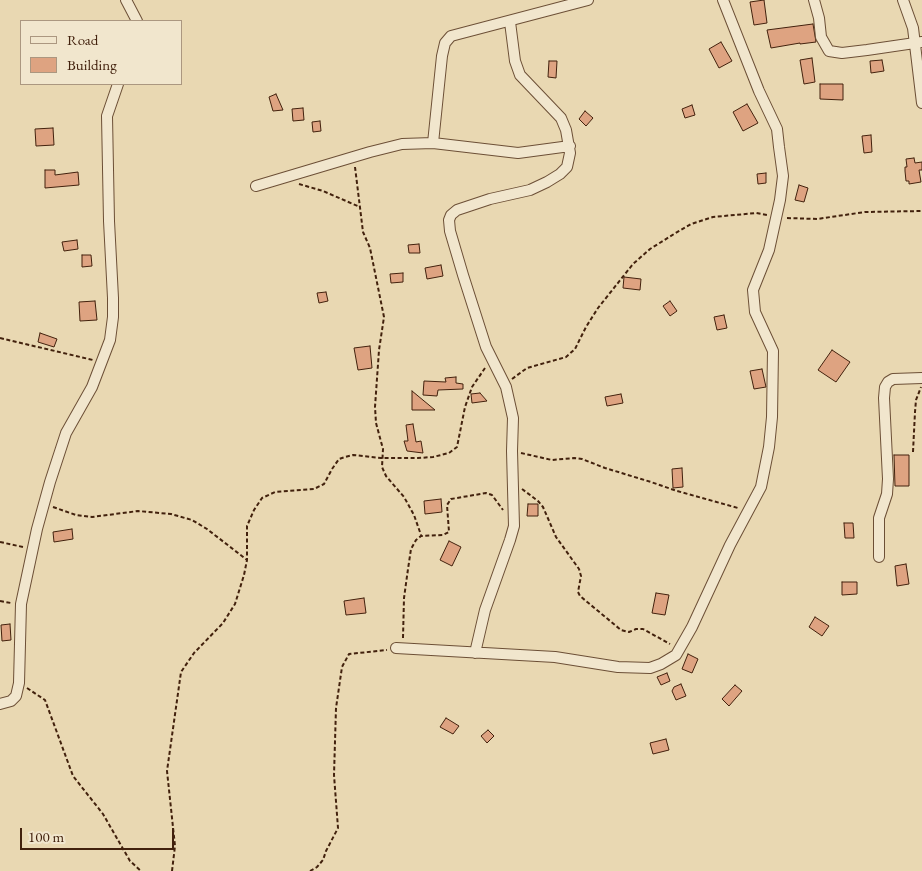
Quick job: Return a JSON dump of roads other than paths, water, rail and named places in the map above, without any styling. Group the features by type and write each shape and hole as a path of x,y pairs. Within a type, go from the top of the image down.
{"street":[{"path":"126,0 136,20"},
{"path":"433,143 442,56 445,43 451,36 588,0"},
{"path":"396,648 555,657 636,668 650,668 676,655 704,604 730,545 761,487 765,470 769,448 773,390 773,351 755,312 753,290 769,250 777,216 783,176 777,130 759,91 723,0"},
{"path":"814,0 819,18 821,37 829,52 850,52 919,42"},
{"path":"903,0 919,42 922,104"},
{"path":"475,652 485,610 512,532 514,503 512,482 513,418 506,387 492,359 463,275 449,220 451,215 457,210 490,199 530,190 547,182 567,167 570,146 566,130 560,118 520,75 515,61 510,22"},
{"path":"0,704 11,701 16,696 19,683 21,604 44,503 66,433 92,387 110,340 113,317 107,116 118,85"},
{"path":"256,186 402,144 433,143 518,153 570,146"},
{"path":"879,557 879,518 888,479 885,387 893,379 922,378"}]}
